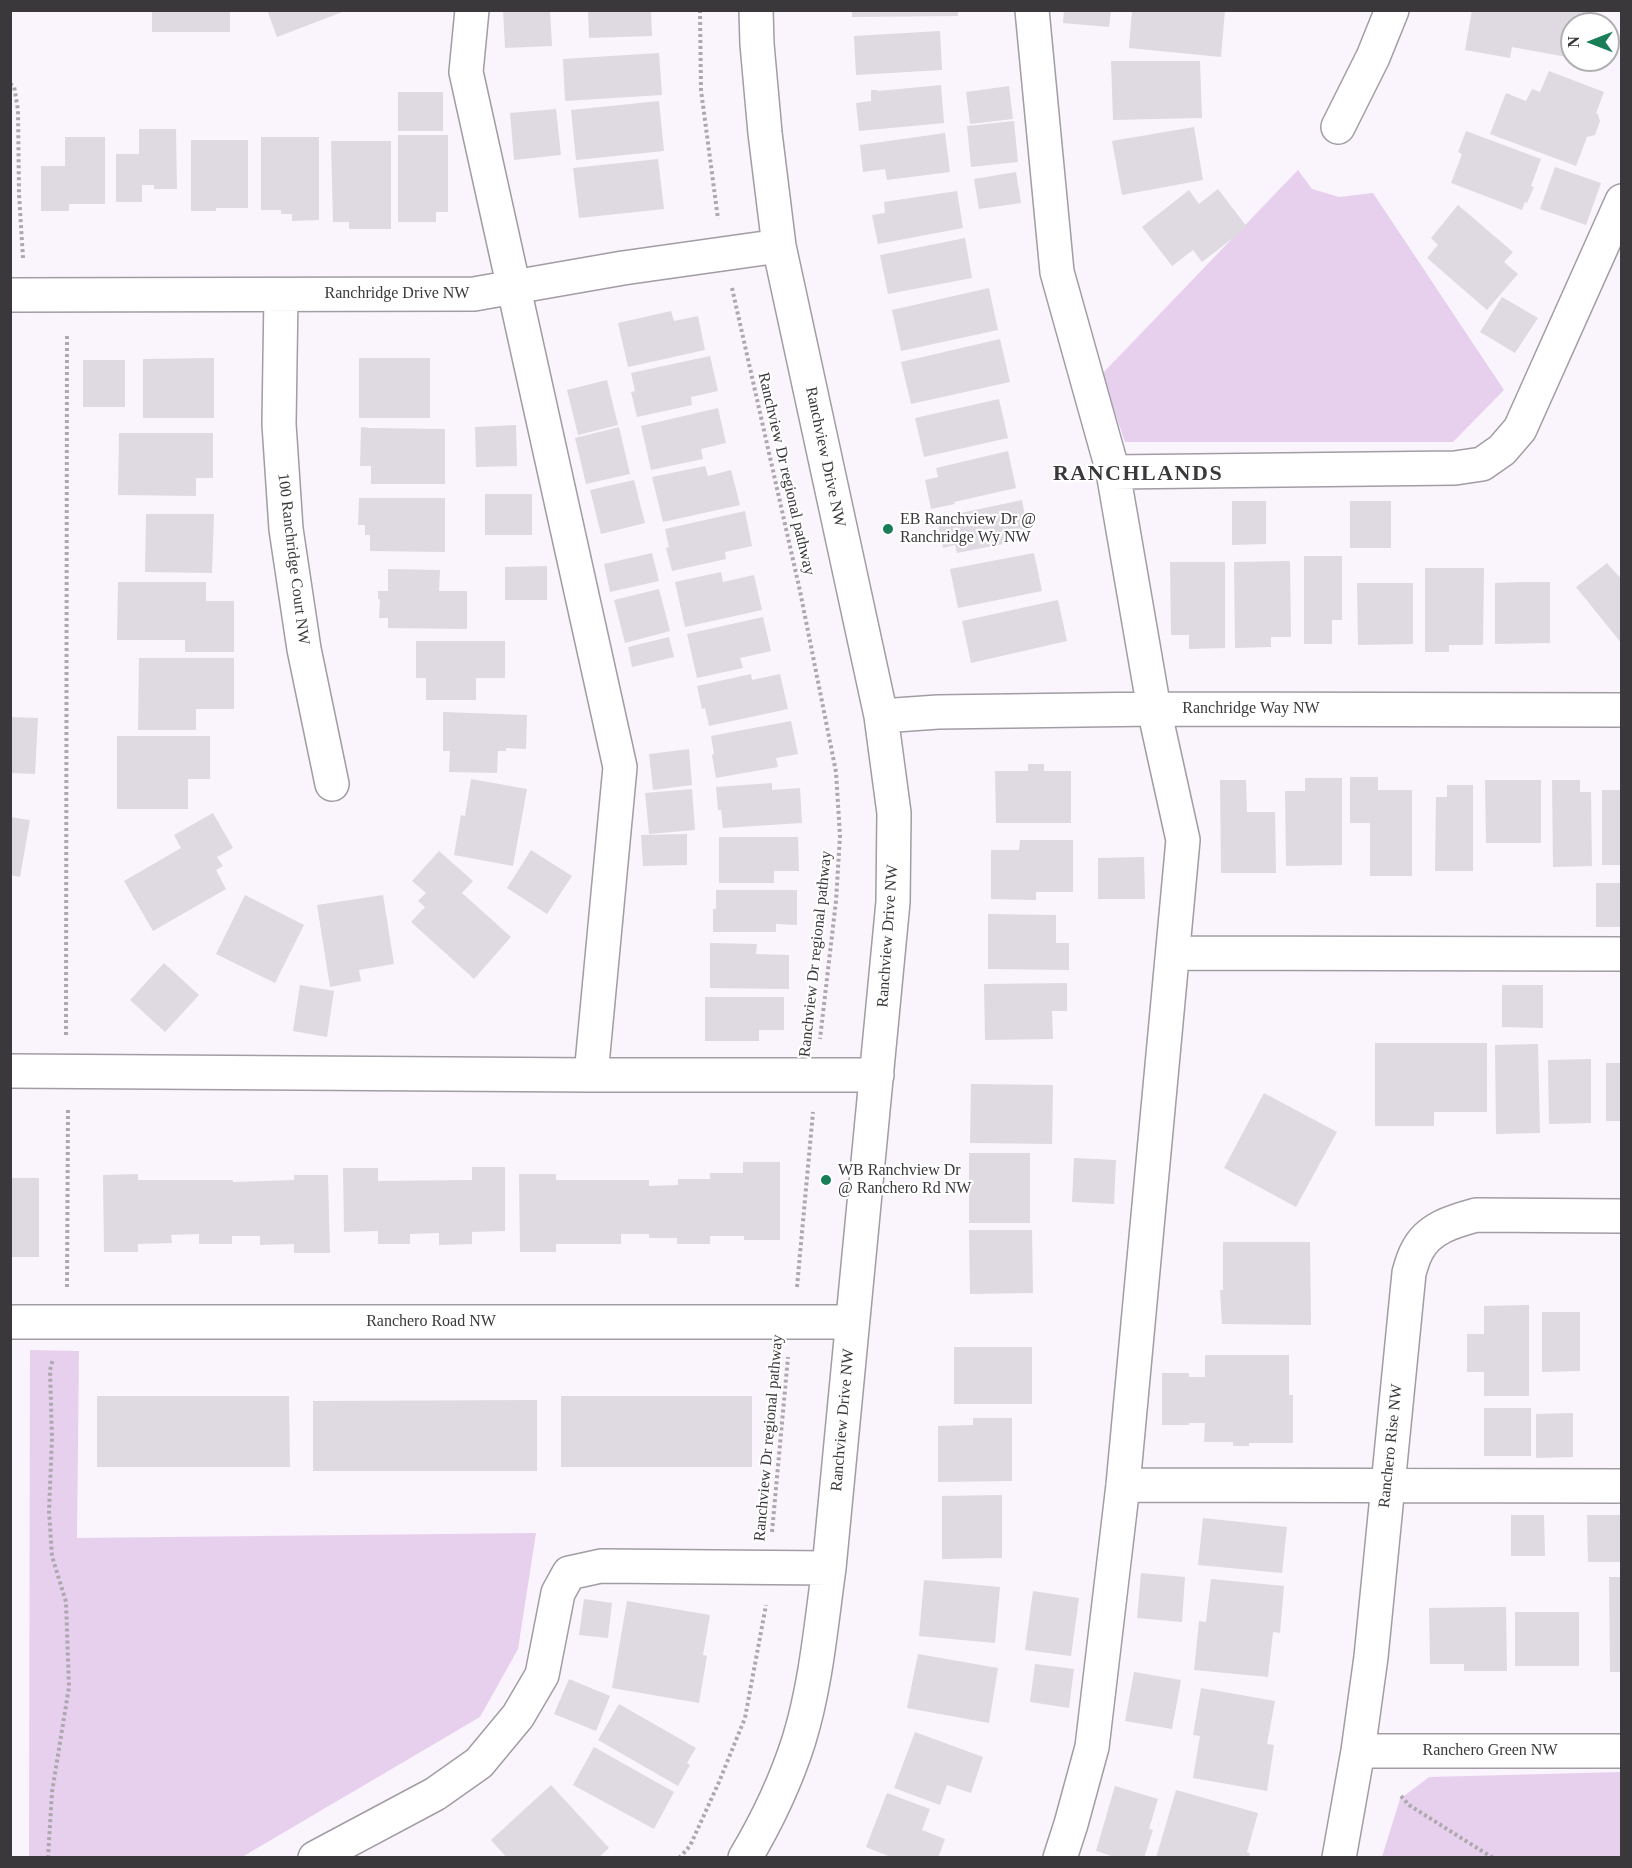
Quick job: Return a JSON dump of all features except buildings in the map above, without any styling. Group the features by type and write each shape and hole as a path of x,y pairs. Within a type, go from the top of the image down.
{"street":[{"path":"472,10 466,72 620,767 591,1075"},
{"name":"Ranchview Drive NW","path":"745,1857 768,1819 799,1740 817,1661 829,1568 877,1075 893,891 894,813 882,716 779,246 765,133 756,10"},
{"path":"1032,10 1057,272 1113,472 1154,709 1184,840 1123,1485 1092,1746 1071,1824 1059,1857"},
{"path":"1338,127 1392,10"},
{"path":"1113,472 1455,468 1482,464 1502,450 1520,429 1622,201"},
{"name":"Ranchridge Drive NW","path":"10,295 474,294 779,246"},
{"name":"100 Ranchridge Court NW","path":"281,295 279,424 286,529 304,649 332,784"},
{"name":"Ranchridge Way NW","path":"882,716 938,712 1154,709 1622,710"},
{"path":"1173,953 1622,954"},
{"path":"10,1071 877,1075"},
{"name":"Ranchero Rise NW","path":"1339,1857 1358,1751 1371,1657 1409,1273 1417,1250 1429,1234 1455,1221 1476,1215 1622,1216"},
{"name":"Ranchero Road NW","path":"10,1322 852,1322"},
{"path":"1123,1485 1622,1486"},
{"path":"315,1857 435,1794 479,1763 518,1716 542,1675 558,1593 568,1573 601,1566 829,1568"},
{"name":"Ranchero Green NW","path":"1358,1751 1622,1751"}],"path":[{"name":"Ranchview Dr regional pathway","path":"679,1857 690,1846 745,1718 765,1616 792,1322 800,1268 816,1075 836,901 840,836 836,772 800,591 716,205 701,90 700,10"},
{"path":"10,84 14,86 18,110 19,194 23,258"},
{"path":"1401,1796 1409,1805 1493,1857"}],"shaded area":[{"path":"1298,170 1312,189 1339,197 1373,193 1504,390 1453,442 1125,442 1102,374"},
{"path":"30,1350 79,1351 77,1538 536,1533 518,1649 480,1717 242,1857 29,1857"},
{"path":"1621,1772 1621,1857 1382,1857 1400,1799 1429,1777"}],"place":[{"name":"EB Ranchview Dr @ Ranchridge Wy NW","path":"888,529"},
{"name":"WB Ranchview Dr @ Ranchero Rd NW","path":"826,1180"}],"district":[{"name":"RANCHLANDS","path":"1138,474"}]}
